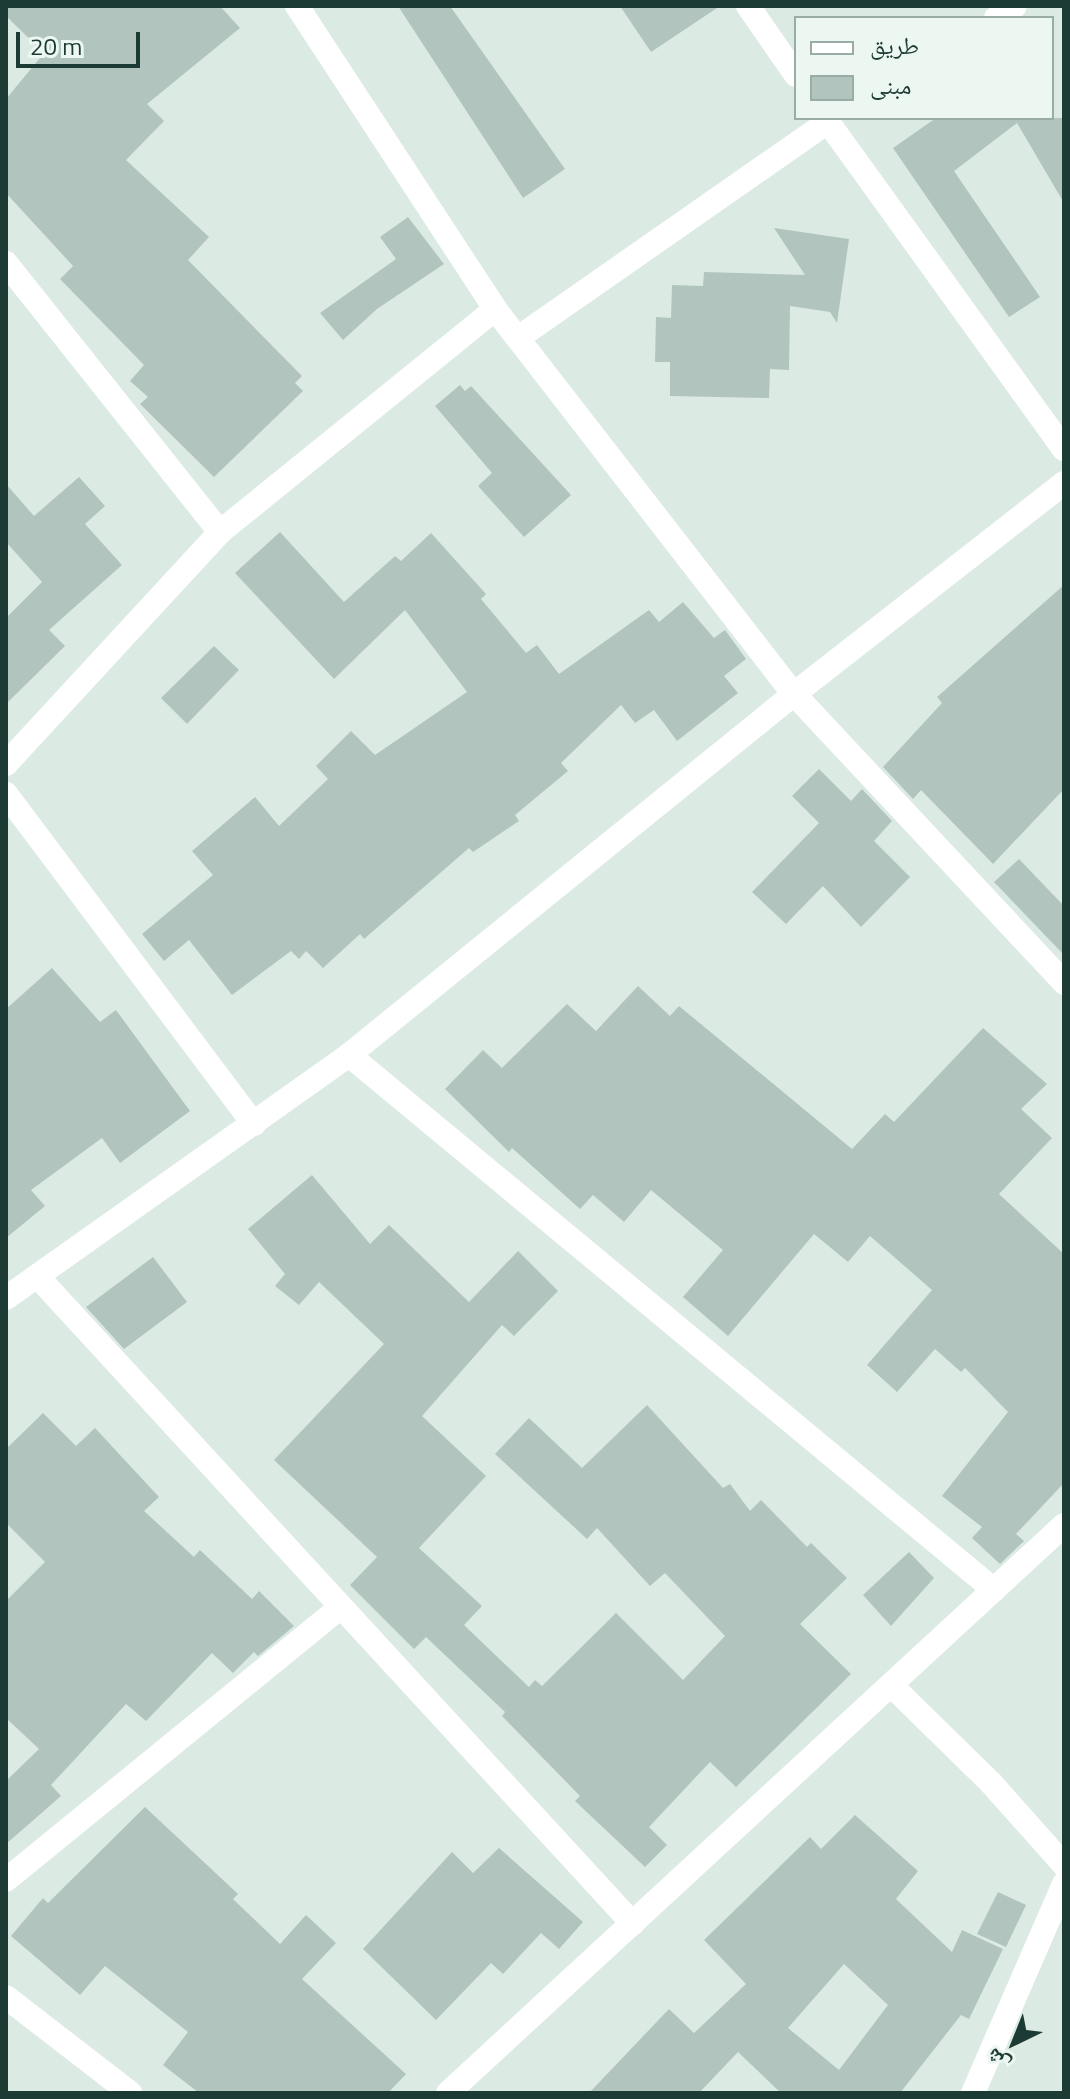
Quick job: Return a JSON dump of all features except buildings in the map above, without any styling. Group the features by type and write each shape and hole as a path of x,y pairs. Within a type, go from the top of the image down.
{"street":[{"path":"297,6 495,309 794,694 1064,983"},
{"path":"748,6 794,72"},
{"path":"518,338 828,120"},
{"path":"830,120 1064,449"},
{"path":"6,263 220,532"},
{"path":"6,764 220,532 495,309"},
{"path":"6,1298 349,1055 794,694 1064,483"},
{"path":"6,794 254,1124"},
{"path":"349,1055 994,1590"},
{"path":"37,1276 633,1924"},
{"path":"448,2093 1064,1525"},
{"path":"6,1880 341,1607"},
{"path":"892,1686 991,1783 1064,1865"},
{"path":"973,2093 1064,1884"},
{"path":"6,1997 130,2093"}]}
